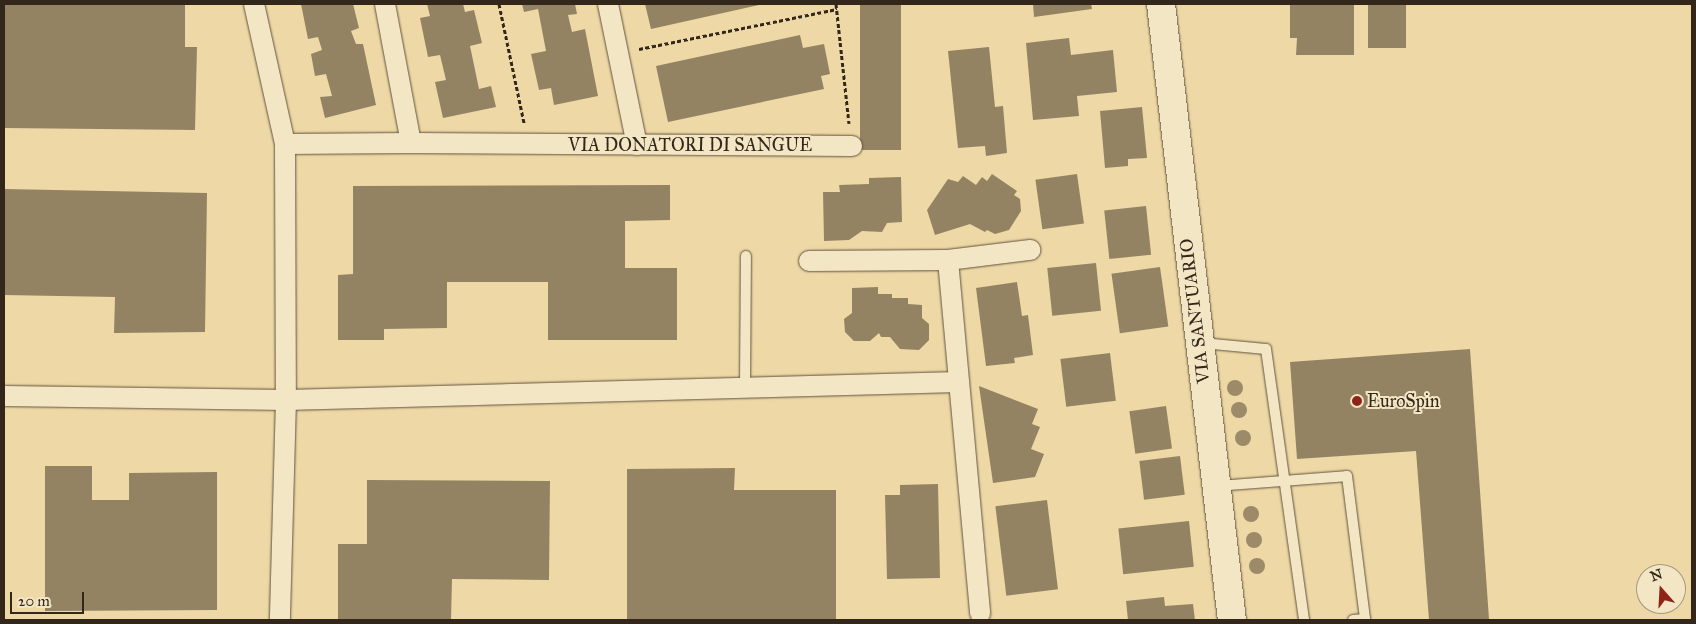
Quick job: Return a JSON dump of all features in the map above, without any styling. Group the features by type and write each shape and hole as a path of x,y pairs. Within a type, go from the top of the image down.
{"street":[{"path":"254,4 285,144 286,400 280,620"},
{"path":"385,4 411,143"},
{"path":"608,4 637,145"},
{"name":"VIA SANTUARIO","path":"1161,4 1198,342 1233,619"},
{"name":"VIA DONATORI DI SANGUE","path":"285,144 852,146"},
{"path":"809,261 948,260 1030,250"},
{"path":"948,260 980,614"},
{"path":"4,396 286,400 959,382"}],"lane":[{"path":"745,388 746,256"},
{"path":"1198,342 1266,349 1304,620"},
{"path":"1216,486 1284,483 1347,476 1365,619 1353,620"}],"path":[{"path":"499,4 528,144"},
{"path":"836,4 852,146"},
{"path":"618,54 837,9"}],"building":[{"path":"4,4 185,4 185,47 197,47 195,130 4,128"},
{"path":"301,4 353,4 359,28 351,31 356,44 363,44 376,105 325,118 320,97 332,96 326,74 315,76 311,54 322,50 318,37 308,39"},
{"path":"427,4 463,4 465,12 474,10 482,43 470,46 479,89 491,86 496,107 443,118 435,82 446,80 440,55 428,57 420,18 430,16"},
{"path":"522,4 575,4 577,14 568,15 572,32 585,29 598,96 554,105 551,88 539,90 531,54 546,51 538,9 524,12"},
{"path":"645,4 759,4 759,5 651,29"},
{"path":"860,4 901,4 901,150 860,150"},
{"path":"1033,4 1091,4 1092,9 1034,17"},
{"path":"1290,4 1354,4 1354,55 1296,55 1297,38 1290,38"},
{"path":"1368,4 1406,4 1406,48 1368,48"},
{"path":"800,35 803,48 824,44 830,74 821,76 824,89 668,122 656,66"},
{"path":"1069,38 1071,55 1113,50 1117,92 1077,96 1079,116 1033,120 1026,43"},
{"path":"989,47 995,107 1003,106 1007,153 986,156 985,146 958,148 948,51"},
{"path":"1142,107 1147,158 1128,159 1128,166 1105,168 1100,111"},
{"path":"992,174 1017,191 1014,195 1020,199 1021,211 1009,230 995,234 987,230 985,232 970,224 935,235 927,210 948,179 958,182 963,176 976,185 982,177 987,181"},
{"path":"1077,174 1084,224 1042,229 1035,180"},
{"path":"901,177 902,222 887,223 882,232 862,231 849,240 824,241 823,192 840,192 839,185 869,184 869,178"},
{"path":"670,185 670,220 625,221 625,268 677,268 677,340 548,340 548,282 447,282 447,328 384,329 384,340 338,340 338,275 353,274 353,186"},
{"path":"4,189 207,193 205,332 114,333 115,297 4,295"},
{"path":"1146,206 1151,255 1109,259 1104,210"},
{"path":"1096,263 1101,311 1052,316 1047,268"},
{"path":"1160,267 1168,326 1120,333 1111,274"},
{"path":"1017,282 1022,316 1028,315 1033,355 1014,358 1015,363 986,366 976,288"},
{"path":"878,287 878,294 892,294 892,298 908,298 908,304 922,305 922,318 929,324 929,340 919,350 900,349 890,337 881,337 879,333 870,341 854,341 845,332 844,319 852,313 852,288"},
{"path":"1470,349 1489,619 1429,620 1416,451 1297,459 1290,362"},
{"path":"1110,353 1116,401 1066,407 1060,359"},
{"path":"979,386 1038,409 1032,424 1040,427 1031,449 1044,454 1035,477 993,483"},
{"path":"1166,406 1172,449 1135,454 1129,411"},
{"path":"1180,456 1185,495 1144,500 1139,461"},
{"path":"45,466 92,466 92,500 129,500 129,473 217,472 217,610 45,611"},
{"path":"735,468 734,490 836,490 836,620 627,620 627,469"},
{"path":"367,480 550,481 549,580 452,579 451,620 338,619 338,544 367,544"},
{"path":"938,484 940,578 887,579 885,495 900,495 900,485"},
{"path":"1047,500 1058,589 1006,596 995,506"},
{"path":"1189,521 1194,567 1123,574 1118,528"},
{"path":"1164,597 1165,606 1193,604 1195,620 1128,620 1126,601"}],"place":[{"name":"EuroSpin","path":"1357,401"}]}
